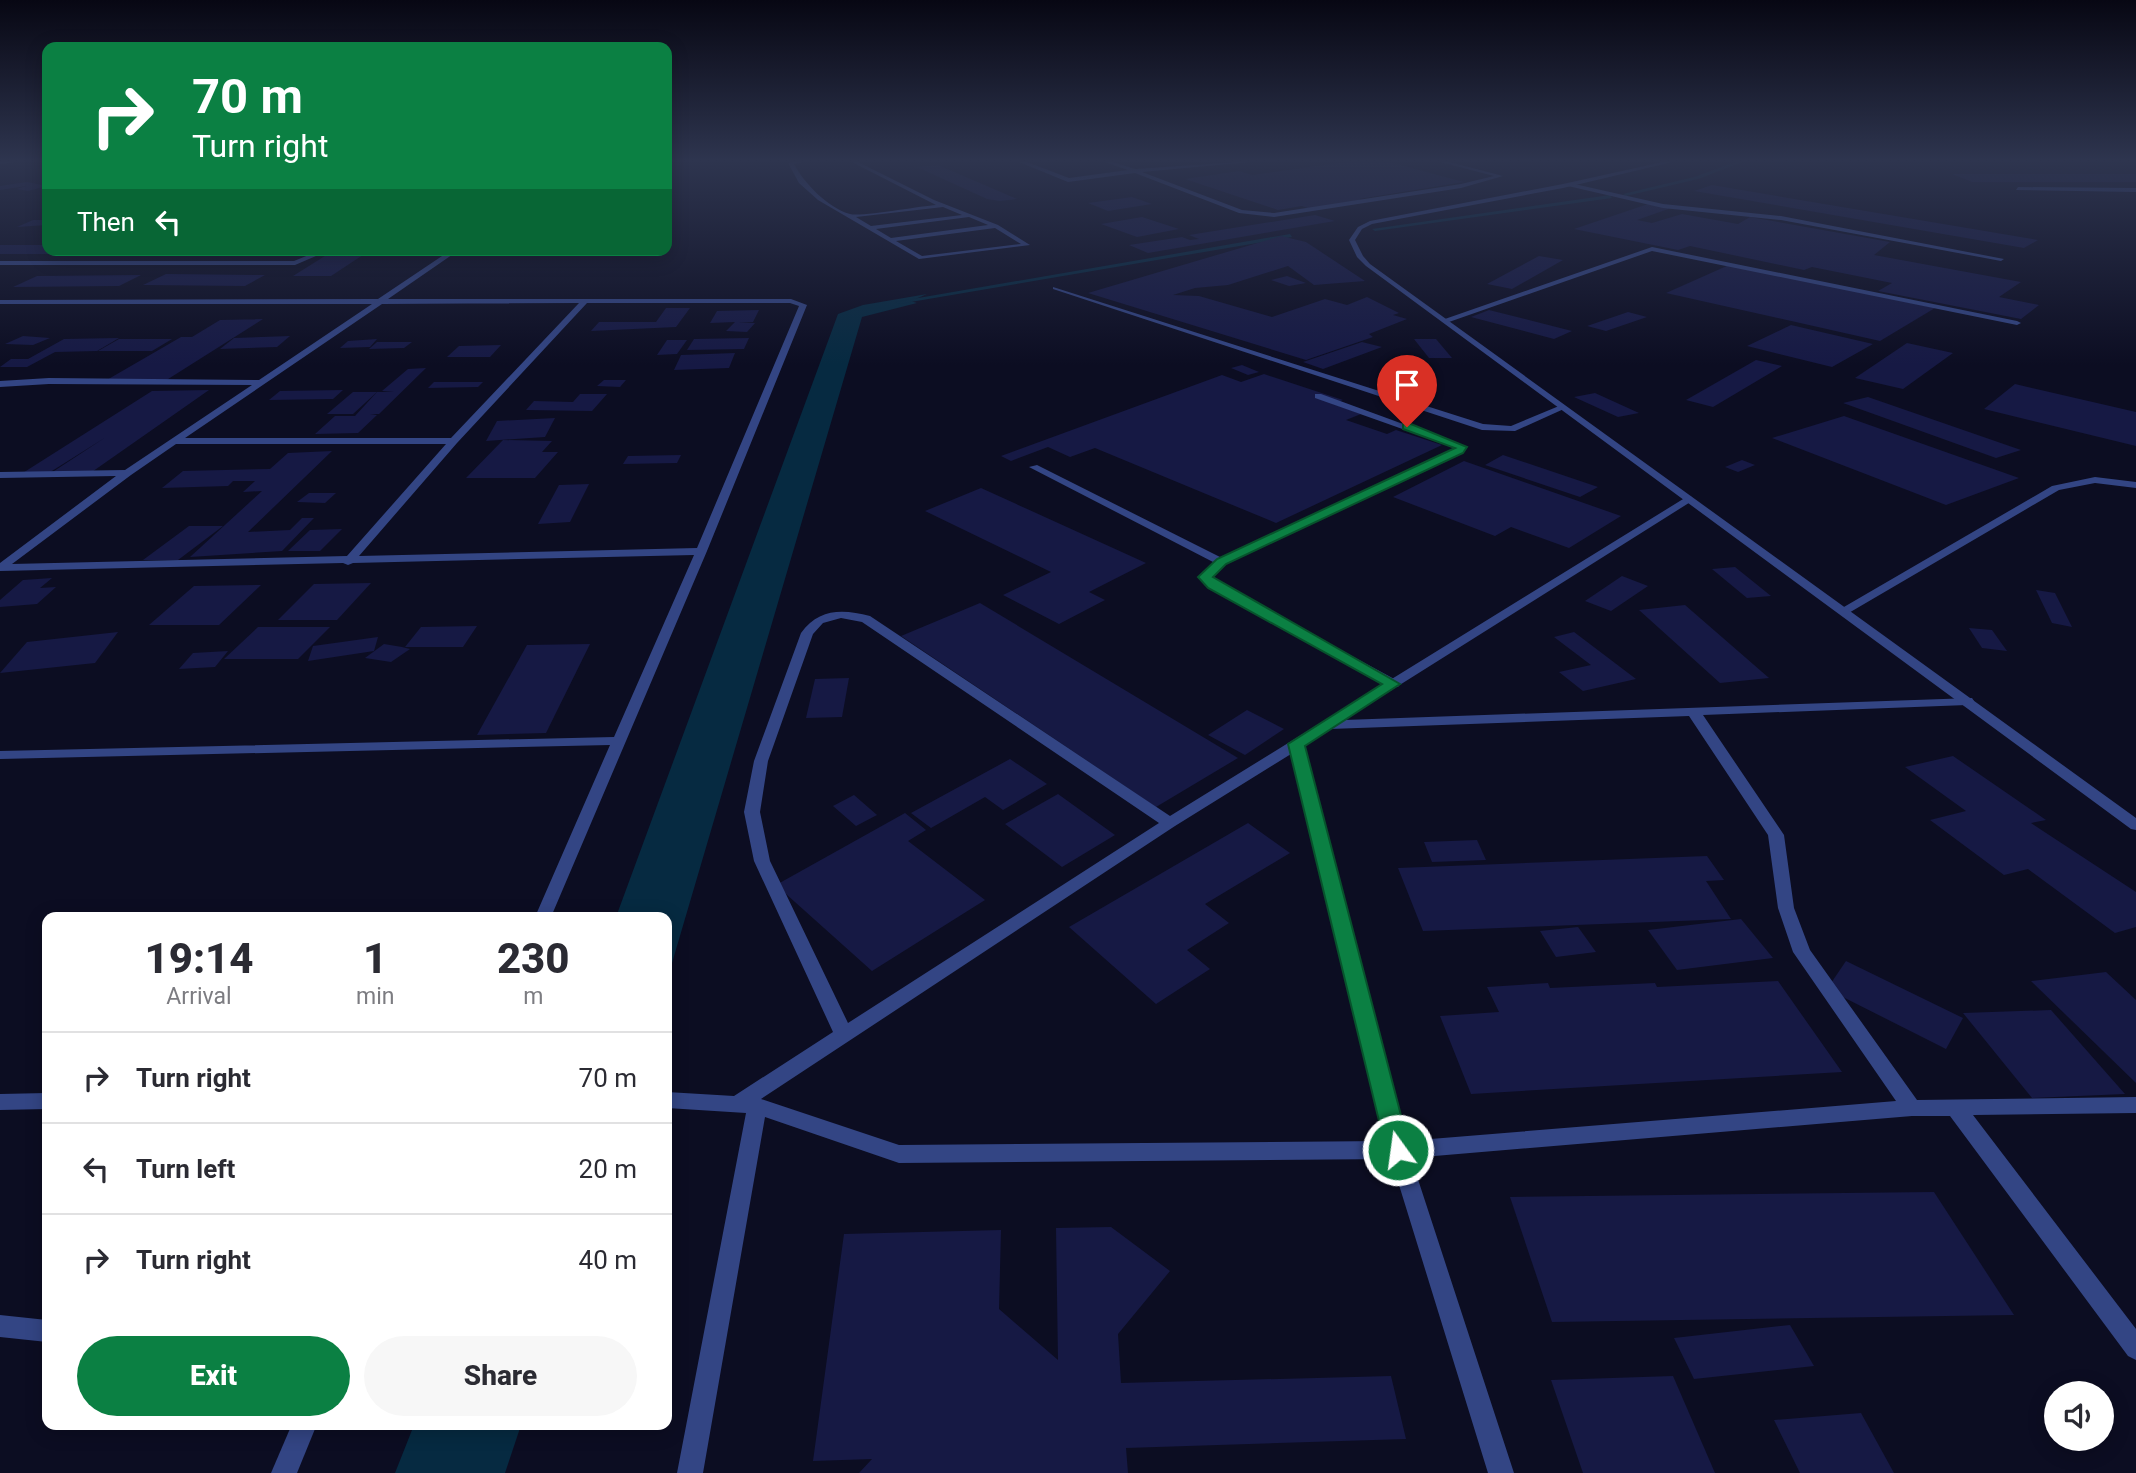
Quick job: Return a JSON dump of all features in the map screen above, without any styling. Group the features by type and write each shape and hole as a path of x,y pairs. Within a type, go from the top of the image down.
{"street":[{"path":"871,228 925,259 1028,244 999,228"},
{"path":"890,240 983,228"},
{"path":"1363,228 1355,233 1352,240 1360,257 1562,408 2136,825"},
{"path":"1833,228 2001,259"},
{"path":"1446,320 1652,248 2017,323"},
{"path":"0,262 295,263 312,256"},
{"path":"0,568 127,473 447,256"},
{"path":"1055,288 1482,427 1513,429 1562,408"},
{"path":"348,562 454,441 585,301"},
{"path":"0,302 791,301 803,305 701,551 545,912"},
{"path":"0,384 49,381 258,382"},
{"path":"1318,396 1461,447 1459,451 1222,562 1205,577 1213,585 1393,684"},
{"path":"174,441 454,441"},
{"path":"1034,467 1222,562"},
{"path":"0,475 127,473"},
{"path":"1843,611 2056,488 2095,480 2136,485"},
{"path":"690,1473 748,1105 844,1035 1170,823 1688,499"},
{"path":"0,568 348,562 701,551"},
{"path":"844,1035 762,861 752,811 761,761 813,623 830,614 850,614 866,619 1170,823"},
{"path":"1326,725 1967,701"},
{"path":"1693,711 1776,835 1786,908 1802,951 1912,1108"},
{"path":"0,755 620,741"},
{"path":"1296,744 1398,1150 1501,1473"},
{"path":"672,1100 748,1105 899,1154 1398,1150 1912,1108 2136,1105"},
{"path":"0,1102 42,1101"},
{"path":"1955,1107 2136,1348"},
{"path":"0,1326 42,1330"},
{"path":"284,1473 302,1430"}],"water":[{"path":"927,294 911,301 917,303 862,317 672,963 672,912 618,912 838,314 863,305"},
{"path":"412,1430 519,1430 505,1473 395,1473"}],"building":[{"path":"1111,228 1179,229 1137,237"},
{"path":"1235,228 1296,228 1148,253 1129,245 1182,237 1199,239 1189,235"},
{"path":"1810,228 1890,242 1874,255 2021,282 1999,297 2039,305 2021,319 1878,291 1892,283 1812,267 1804,270 1690,246 1678,250 1574,229"},
{"path":"1907,228 1965,228 2038,240 2024,248"},
{"path":"1281,236 1306,242 1365,281 1314,285 1288,266 1228,285 1195,288 1173,295 1199,296 1272,317 1325,299 1347,305 1367,297 1399,313 1393,315 1407,319 1369,334 1373,337 1306,360 1088,293"},
{"path":"0,245 42,245 42,254 0,254"},
{"path":"325,256 361,256 331,276 293,276"},
{"path":"1539,256 1563,260 1512,289 1487,284"},
{"path":"1729,265 1935,308 1880,341 1666,293"},
{"path":"166,274 265,275 245,286 143,285"},
{"path":"141,275 119,286 13,287 37,276"},
{"path":"1287,276 1306,283 1289,286 1271,280"},
{"path":"666,308 690,308 676,327 591,331 599,322 656,322"},
{"path":"759,310 753,322 738,322 755,323 747,332 726,331 735,322 710,323 717,311"},
{"path":"1489,310 1572,331 1554,339 1471,317"},
{"path":"1628,312 1647,317 1606,331 1587,326"},
{"path":"263,319 165,381 105,381 181,337 192,337 220,320"},
{"path":"1791,325 1873,344 1832,367 1747,346"},
{"path":"23,336 50,338 33,345 5,344"},
{"path":"290,336 277,347 220,349 234,338"},
{"path":"119,338 97,351 55,352 27,367 0,367 11,359 28,359 64,339"},
{"path":"749,338 744,349 687,350 694,339"},
{"path":"119,339 172,339 152,351 98,351"},
{"path":"377,339 370,347 340,348 348,341"},
{"path":"1414,339 1436,339 1452,358 1429,358"},
{"path":"667,340 687,340 677,354 657,355"},
{"path":"377,342 412,342 404,348 369,349"},
{"path":"1362,342 1382,347 1323,369 1303,362"},
{"path":"1907,343 1953,353 1903,389 1855,378"},
{"path":"501,345 490,357 447,357 459,346"},
{"path":"735,353 729,368 674,370 681,355"},
{"path":"1756,360 1782,366 1713,407 1686,400"},
{"path":"1242,365 1259,372 1248,375 1231,368"},
{"path":"426,368 379,414 370,414 377,415 358,433 315,434 335,416 355,416 377,392 394,392 382,391 408,369"},
{"path":"1264,374 1343,400 1333,404 1361,414 1346,420 1387,434 1396,430 1442,445 1276,523 1095,448 1070,457 1048,447 1011,461 1001,456 1222,375 1241,382"},
{"path":"604,380 626,380 620,387 597,386"},
{"path":"434,382 483,382 478,387 428,388"},
{"path":"2015,384 2136,412 2136,446 1984,409"},
{"path":"209,390 89,474 48,475 106,437 44,476 18,476 152,391"},
{"path":"343,390 333,399 269,400 280,391"},
{"path":"353,392 377,392 353,414 327,414"},
{"path":"1595,393 1639,413 1618,417 1574,397"},
{"path":"580,394 607,394 592,411 526,410 534,401 573,402"},
{"path":"1868,397 2021,450 1996,458 1843,403"},
{"path":"1844,416 2019,478 1946,505 1772,438"},
{"path":"555,418 545,437 486,441 497,421"},
{"path":"503,440 552,441 542,452 558,452 535,478 466,478"},
{"path":"332,451 248,532 290,530 302,518 314,518 282,551 190,557 262,491 243,492 255,481 233,481 228,486 162,488 183,471 270,469 288,453"},
{"path":"681,455 677,463 623,464 628,456"},
{"path":"1503,455 1598,487 1580,497 1485,465"},
{"path":"1742,460 1755,465 1738,472 1725,467"},
{"path":"1464,461 1621,516 1569,548 1511,527 1495,536 1393,497"},
{"path":"589,484 570,522 538,524 559,485"},
{"path":"981,488 1146,563 1089,592 1105,600 1059,624 1003,595 1051,572 925,511"},
{"path":"309,493 336,493 325,503 297,502"},
{"path":"189,526 223,526 178,560 143,560"},
{"path":"342,529 320,551 288,551 310,530"},
{"path":"1735,567 1771,596 1747,598 1712,569"},
{"path":"1622,576 1648,586 1611,611 1585,601"},
{"path":"52,578 40,588 56,587 37,604 0,607 0,600 23,580"},
{"path":"371,583 337,620 278,620 314,584"},
{"path":"261,585 219,625 149,625 194,586"},
{"path":"2036,590 2055,593 2072,627 2052,623"},
{"path":"980,603 1238,758 1156,807 901,636"},
{"path":"1685,605 1769,678 1720,683 1639,610"},
{"path":"477,626 463,647 405,647 421,627"},
{"path":"258,627 330,627 298,659 224,659"},
{"path":"1969,628 1992,630 2007,651 1982,648"},
{"path":"118,632 95,663 0,673 27,642"},
{"path":"1574,632 1636,679 1583,691 1559,672 1591,665 1554,637"},
{"path":"378,637 374,651 308,661 313,646"},
{"path":"384,644 410,649 391,662 365,658"},
{"path":"590,644 546,733 477,735 527,645"},
{"path":"228,651 215,667 179,669 193,653"},
{"path":"849,678 842,717 806,718 815,679"},
{"path":"1247,710 1284,729 1245,755 1208,735"},
{"path":"1953,756 2046,820 2031,823 2136,892 2136,927 2115,933 2028,869 2004,875 1930,820 1966,811 1905,767"},
{"path":"1010,759 1047,784 1003,810 985,797 931,828 911,813"},
{"path":"1058,794 1115,835 1062,867 1005,824"},
{"path":"854,795 877,815 856,826 833,806"},
{"path":"905,813 926,830 908,841 985,900 872,971 776,885"},
{"path":"1248,823 1290,853 1205,904 1229,923 1187,950 1210,969 1156,1004 1069,927"},
{"path":"1477,840 1486,860 1432,862 1424,842"},
{"path":"1707,856 1724,880 1706,881 1731,919 1423,931 1398,868"},
{"path":"1741,919 1773,958 1677,970 1648,930"},
{"path":"1578,927 1596,952 1556,957 1540,931"},
{"path":"1846,961 1963,1018 1946,1049 1827,989"},
{"path":"2106,972 2136,1000 2136,1083 2031,981"},
{"path":"1778,981 1842,1072 1471,1094 1440,1016 1499,1012 1487,987 1548,983 1550,988 1655,983 1657,987"},
{"path":"2051,1010 2125,1094 2032,1098 1963,1013"},
{"path":"1934,1192 2014,1315 1552,1322 1510,1197"},
{"path":"1111,1227 1170,1271 1118,1334 1121,1383 1391,1376 1406,1439 1126,1448 1128,1473 859,1473 872,1459 813,1461 844,1234 1001,1230 999,1309 1058,1360 1056,1228"},
{"path":"1790,1325 1814,1366 1694,1379 1674,1338"},
{"path":"1673,1376 1715,1473 1583,1473 1551,1380"},
{"path":"1861,1413 1894,1473 1800,1473 1774,1420"}],"waterway":[{"path":"1375,229 1384,228"},
{"path":"899,302 1290,236"}],"route":[{"path":"1398,1150 1296,744 1393,684 1213,585 1205,577 1222,562 1459,451 1461,447 1407,427"}]}
